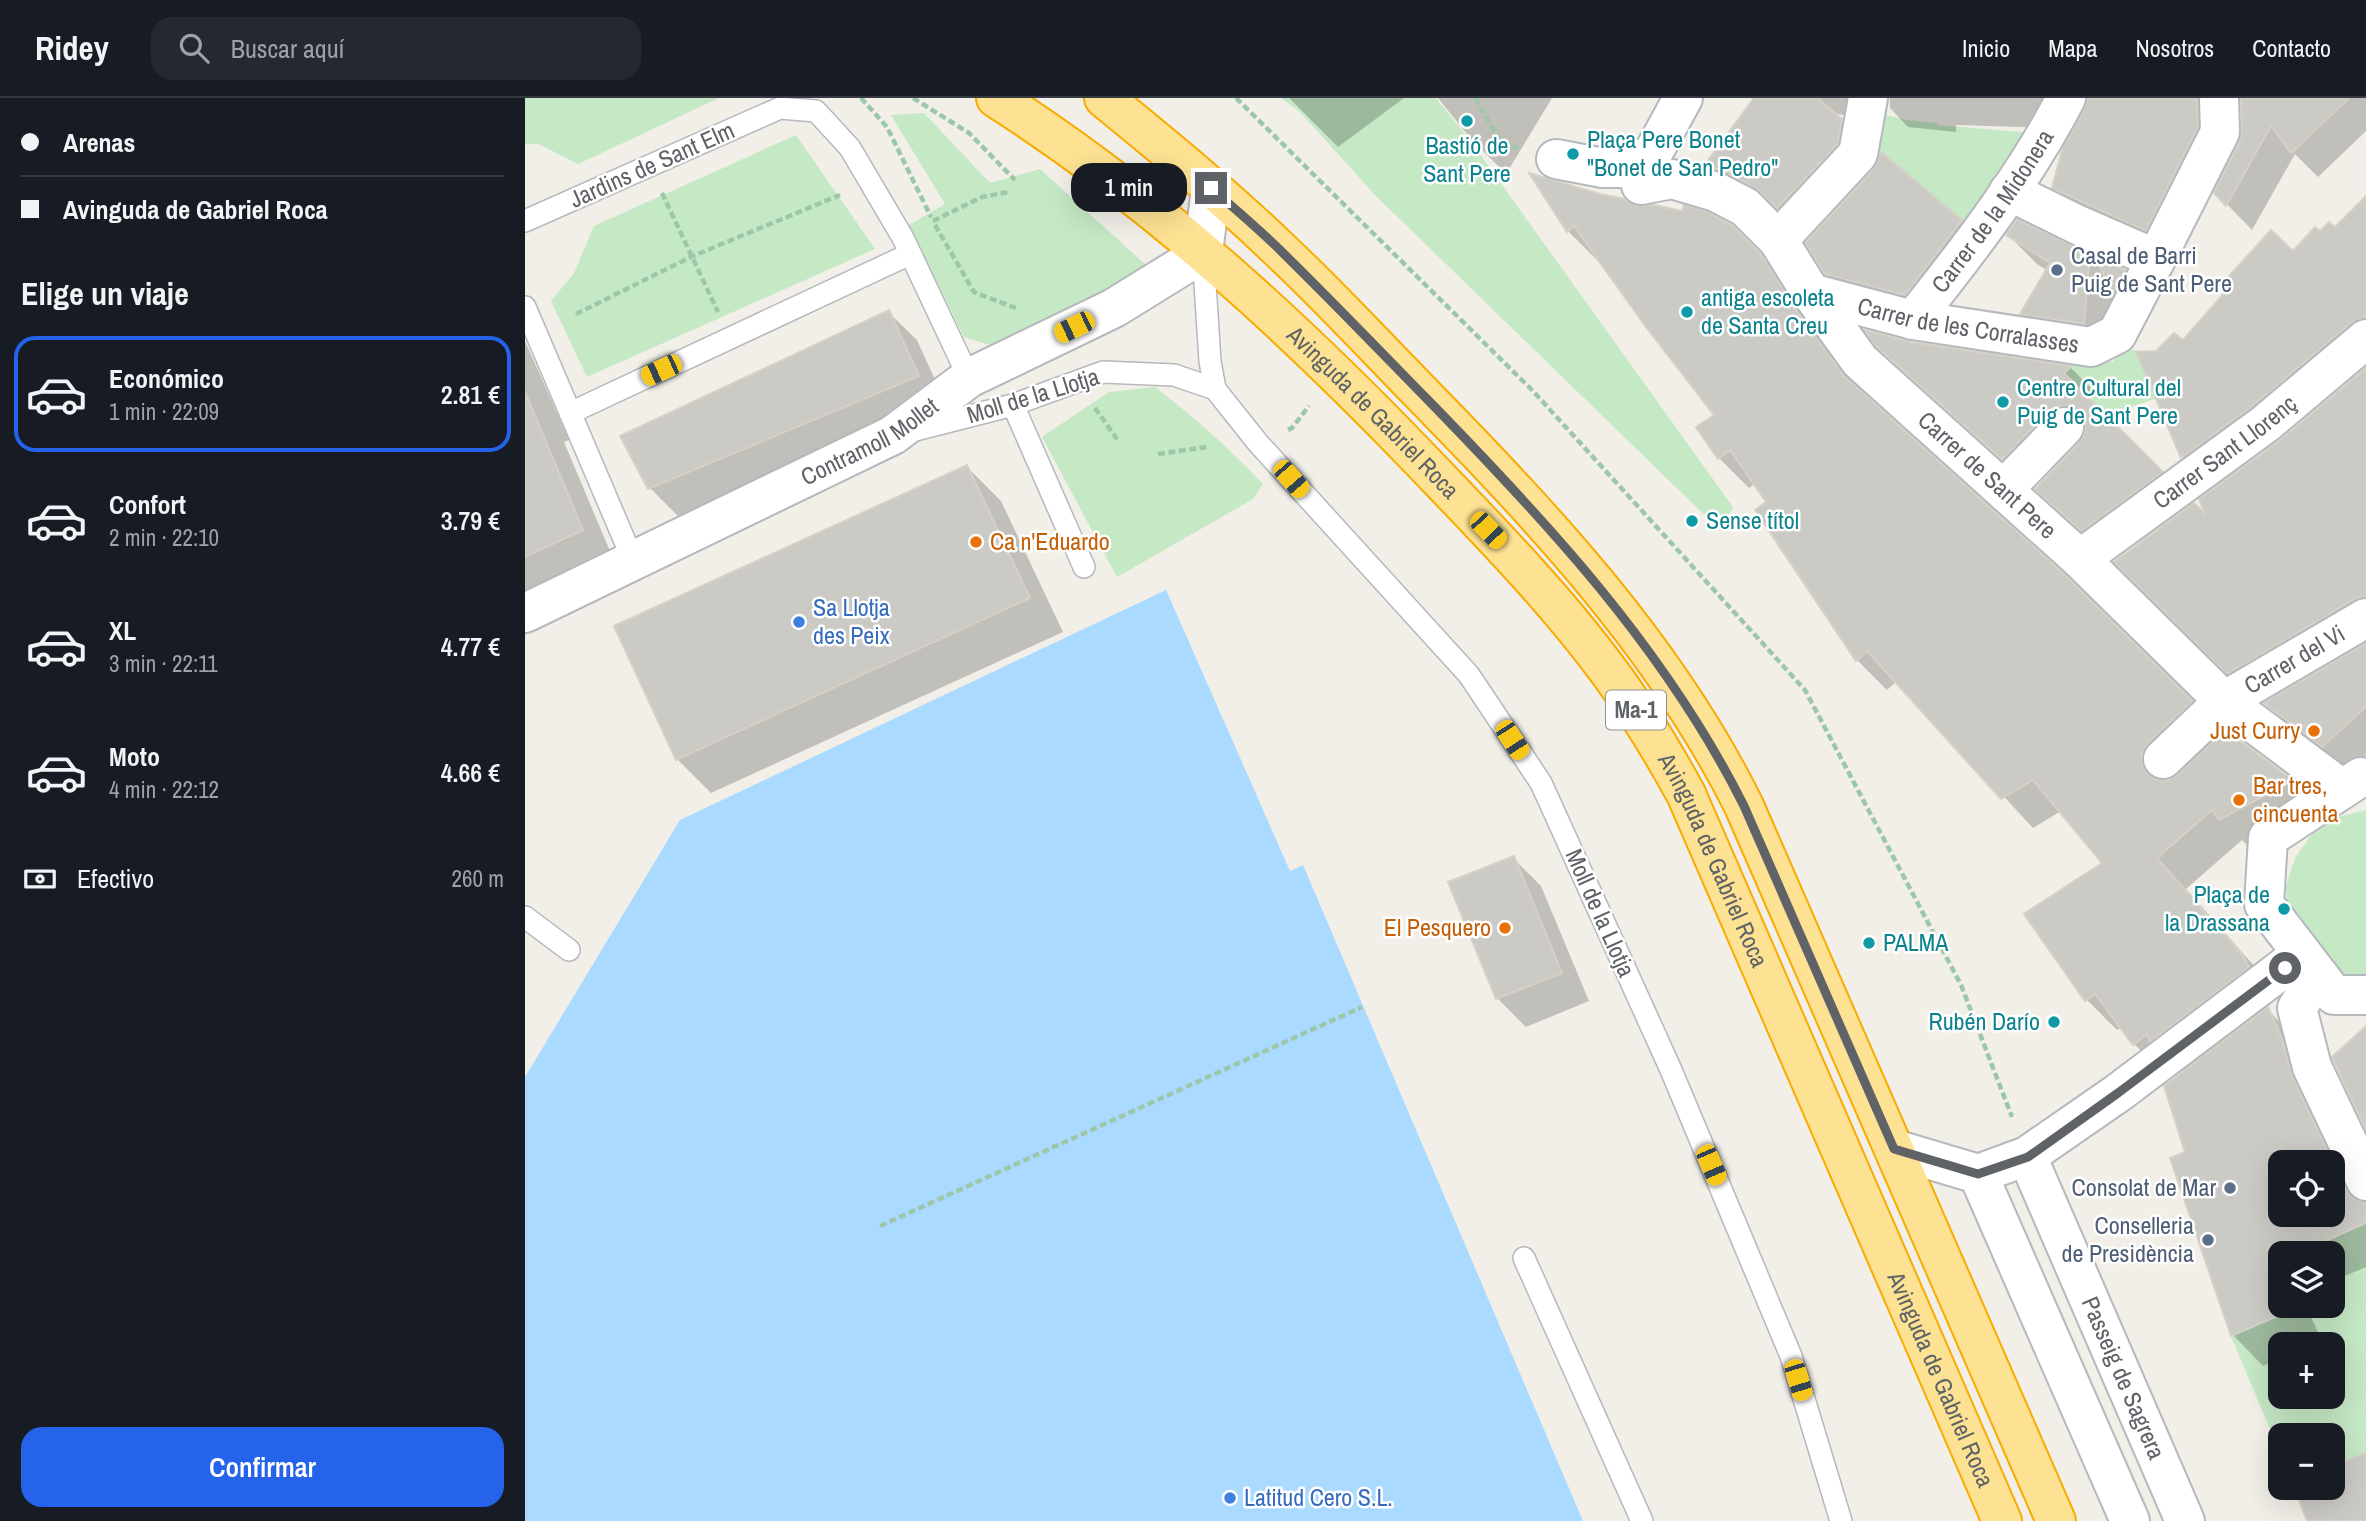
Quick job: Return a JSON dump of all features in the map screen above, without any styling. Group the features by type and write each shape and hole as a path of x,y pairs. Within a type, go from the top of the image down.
{"highway":[{"name":"Avinguda de Gabriel Roca","path":"996,98 1091,163 1203,253 1327,363 1521,564 1582,636 1643,721 1686,794 2002,1521"},
{"name":"Avinguda de Gabriel Roca","path":"1104,98 1280,250 1498,472 1593,578 1661,666 1724,765 1744,806 2056,1521"}],"street":[{"path":"1556,159 1626,168 1653,153 1683,98"},
{"path":"1778,240 1858,154 1868,98"},
{"name":"Carrer de la Midonera","path":"1913,320 2010,191 2066,98"},
{"name":"Carrer de les Corralasses","path":"1811,293 1913,320 2091,347 2117,334 2156,259 2220,132 2219,98"},
{"name":"Carrer de Sant Pere","path":"1641,185 1672,179 1716,192 1745,207 1778,240 1811,293 1860,361 2080,559 2224,701 2354,784"},
{"path":"1203,253 1211,188"},
{"path":"2010,191 2078,225 2156,259"},
{"name":"Contramoll Mollet","path":"525,613 893,435 969,378 1114,308 1203,253"},
{"name":"Carrer Sant Llorenç","path":"2080,559 2265,425 2366,339"},
{"path":"2004,489 2064,427"},
{"name":"Carrer del Vi","path":"2163,759 2224,701 2366,618"},
{"path":"2354,784 2268,838 2264,904 2334,995 2366,995"},
{"path":"1894,1149 1978,1174 2028,1157 2310,964"},
{"path":"2310,964 2297,1008 2312,1067 2366,1181"},
{"name":"Passeig de Sagrera","path":"2028,1157 2185,1521"},
{"name":"Passeig de Sagrera","path":"1978,1174 2130,1521"}],"lane":[{"name":"Jardins de Sant Elm","path":"525,221 780,108 816,111 850,148 870,182 910,254 969,378"},
{"name":"Moll de la Llotja","path":"1203,253 1210,361 1215,389 1258,443 1469,675 1541,783 1671,1070 1791,1356 1841,1521"},
{"path":"570,413 910,254"},
{"path":"525,307 633,560"},
{"name":"Moll de la Llotja","path":"893,435 1013,405 1103,372 1174,375 1215,389"},
{"path":"1013,405 1084,567"},
{"path":"525,918 569,950"},
{"path":"1524,1258 1642,1521"}],"path":[{"path":"862,98 887,127 933,221 974,292 1050,322 1074,327"},
{"path":"913,98 969,133 1015,180"},
{"path":"1236,98 1532,390 1805,690 1961,985 2028,1157"},
{"path":"1475,98 1499,139 1522,152 1556,159"},
{"path":"650,166 730,338"},
{"path":"576,314 693,256 870,182"},
{"path":"933,221 982,197 1008,192"},
{"path":"1095,407 1119,442"},
{"path":"1283,418 1301,438"},
{"path":"1158,454 1207,447"},
{"path":"880,1226 1362,1007"}],"green space":[{"path":"525,98 719,98 578,164 539,144 525,144"},
{"path":"1281,98 1436,98 1469,139 1733,507 1721,531 1375,195 1300,112"},
{"path":"1874,112 1937,125 2034,133 1976,232 1879,150 1867,145"},
{"path":"924,113 990,183 1040,169 1147,266 1002,349 964,337 909,225 945,204 891,115"},
{"path":"796,135 875,249 587,377 551,301 574,273 594,226"},
{"path":"2136,350 2157,398 2085,423 2079,429 2068,410 2085,394 2064,373 2082,356 2113,362 2118,351"},
{"path":"1155,387 1211,433 1263,484 1253,499 1117,577 1042,437 1109,392"},
{"path":"2366,810 2366,987 2340,982 2287,915 2286,886 2295,858 2312,834 2337,817"},
{"path":"2366,1223 2366,1453 2345,1461 2345,1423 2268,1424 2231,1336 2273,1318 2345,1318 2345,1241 2326,1241"},
{"path":"2260,1237 2311,1241 2268,1241 2268,1255"}],"water":[{"path":"1166,590 1290,871 1303,865 1583,1521 525,1521 525,1077 680,820"}],"building":[{"path":"1754,98 1817,98 1842,119 1838,144 1777,208 1755,188 1726,172 1704,166"},
{"path":"2088,98 2197,98 2198,127 2146,231 2052,188 2063,147"},
{"path":"2241,98 2349,98 2291,153 2271,126 2226,206 2214,193 2240,141"},
{"path":"1881,152 1962,220 1905,295 1825,274 1805,243 1874,169"},
{"path":"1529,173 1624,199 1635,206 1654,205 1682,211 1684,205 1708,212 1732,225 1761,254 1793,306 1845,377 2065,575 2193,701 2148,743 2142,752 2142,765 2148,774 2156,780 2167,780 2178,775 2226,730 2291,779 2290,782 2219,820 2212,810 2157,858 2242,954 2249,967 2150,1042 2147,1034 2133,1045 2095,994 2085,1001 2024,914 2102,863 2033,780 2001,799 1867,651 1856,661 1755,510 1766,502 1730,450 1718,459 1696,427 1714,415 1646,327 1574,226 1567,232"},
{"path":"2366,196 2366,318 2352,322 2251,407 2181,458 2136,352 2156,351 2174,333 2183,340 2226,291 2220,286 2271,230 2293,251 2315,227 2320,231 2329,222 2335,227"},
{"name":"Casal de Barri Puig de Sant Pere","path":"2017,219 2090,254 2084,324 2020,314 2050,263 2006,235"},
{"path":"2096,257 2126,270 2112,295"},
{"path":"889,310 919,376 648,489 620,436"},
{"path":"1864,330 1910,342 2072,366 2064,373 2163,472 2081,531 2035,489 2080,442 2085,432 2085,422 2079,411 2069,406 2059,406 2049,411 2002,459 1876,346"},
{"path":"2366,368 2366,596 2355,599 2227,674 2114,562 2194,503 2205,514 2199,499 2278,442"},
{"path":"525,392 583,530 525,557"},
{"name":"Sa Llotja des Peix","path":"967,465 1030,598 676,760 614,626"},
{"path":"2366,643 2366,707 2322,747 2264,703"},
{"name":"El Pesquero","path":"1514,856 1562,973 1496,999 1448,882"},
{"name":"Consolat de Mar","path":"2268,1007 2282,1039 2292,1076 2327,1150 2268,1150 2268,1227 2345,1227 2345,1188 2354,1199 2366,1203 2366,1223 2325,1241 2268,1241 2268,1318 2273,1318 2231,1336 2170,1158 2185,1152 2164,1086"},
{"path":"2366,1026 2366,1130 2332,1057"},
{"path":"2366,1453 2366,1521 2307,1521 2299,1500 2345,1500 2345,1461"}],"place":[{"name":"Bastió de Sant Pere","path":"1467,121"},
{"name":"Plaça Pere Bonet \"Bonet de San Pedro\"","path":"1573,154"},
{"name":"Casal de Barri Puig de Sant Pere","path":"2057,270"},
{"name":"antiga escoleta de Santa Creu","path":"1687,312"},
{"name":"Centre Cultural del Puig de Sant Pere","path":"2003,402"},
{"name":"Sense títol","path":"1692,521"},
{"name":"Ca n'Eduardo","path":"976,542"},
{"name":"Sa Llotja des Peix","path":"799,622"},
{"name":"Just Curry","path":"2314,731"},
{"name":"Bar tres, cincuenta","path":"2239,800"},
{"name":"Plaça de la Drassana","path":"2284,909"},
{"name":"El Pesquero","path":"1505,928"},
{"name":"PALMA","path":"1869,943"},
{"name":"Rubén Darío","path":"2054,1022"},
{"name":"Consolat de Mar","path":"2230,1188"},
{"name":"Conselleria de Presidència","path":"2208,1240"},
{"name":"Latitud Cero S.L.","path":"1230,1498"}],"route":[{"path":"1211,188 1280,250 1498,472 1593,578 1675,685 1724,765 1744,806 1894,1149 1978,1174 2028,1157 2285,968"}]}
